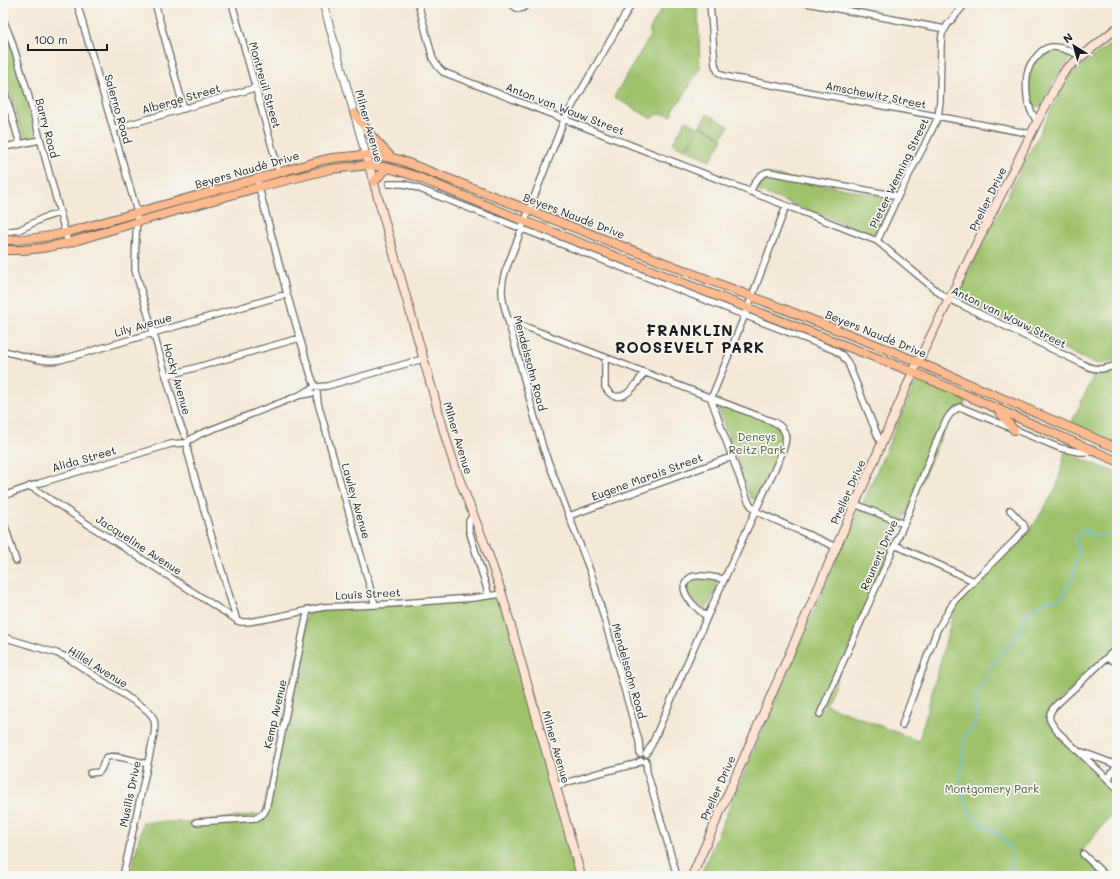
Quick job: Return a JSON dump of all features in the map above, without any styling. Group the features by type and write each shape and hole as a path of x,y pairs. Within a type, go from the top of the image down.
{"main road":[{"name":"Preller Drive","path":"692,876 913,372 1037,122 1063,73 1080,56 1117,28"},
{"path":"354,113 374,139 391,157"},
{"name":"Beyers Naudé Drive","path":"3,240 42,238 65,233 257,178 333,158 366,155 391,157 752,296 918,362 1117,448"},
{"name":"Milner Avenue","path":"366,155 447,442 502,594 581,876"},
{"name":"Beyers Naudé Drive","path":"3,250 42,248 68,242 259,187 331,169 369,165 390,168 415,176 523,225 748,307 913,372 1117,461"},
{"path":"374,182 382,173 390,168"},
{"path":"996,408 1014,430"},
{"path":"1026,421 1031,411"},
{"path":"1063,437 1068,427"}],"street":[{"name":"Salerno Road","path":"77,3 137,212 137,222"},
{"path":"154,3 184,109"},
{"name":"Montreuil Street","path":"232,3 279,172"},
{"name":"Milner Avenue","path":"323,3 366,155"},
{"name":"Anton van Wouw Street","path":"418,3 433,59 440,69 448,74 877,241 939,293 950,300 1096,370 1117,365"},
{"path":"510,3 518,8 523,8 530,3"},
{"name":"Mendelssohn Road","path":"632,3 564,120 502,280 501,293 543,448 592,576 639,741 642,746 643,758 677,876"},
{"name":"Amschewitz Street","path":"710,3 716,69 724,76 1032,134"},
{"path":"808,3 945,29"},
{"name":"Pieter Wenning Street","path":"877,241 938,117 940,101 941,38 945,29 966,3"},
{"name":"Barry Road","path":"3,19 15,51 68,242"},
{"path":"1037,122 1029,107 1027,72 1029,67 1042,51 1047,48 1052,47 1067,50 1080,56"},
{"path":"3,86 20,144"},
{"name":"Alberge Street","path":"113,129 255,88"},
{"path":"3,146 40,140"},
{"path":"750,191 758,178 764,173 769,172 898,196"},
{"name":"Lawley Avenue","path":"257,178 287,294 375,605"},
{"name":"Beyers Naudé Drive","path":"389,184 404,184 412,186 523,225 744,316 842,354 848,363 881,444"},
{"path":"786,206 711,399 748,501 755,511 836,547"},
{"path":"3,232 19,230 43,218 59,213"},
{"name":"Hocky Avenue","path":"137,222 135,267 237,621"},
{"name":"Lily Avenue","path":"3,351 42,360 54,361 287,294"},
{"path":"508,320 774,422 780,425 785,432 786,441 707,617 652,744 651,750 643,758 629,765 556,786"},
{"path":"166,376 300,338"},
{"path":"605,358 605,387 607,391 613,395 620,397 627,394 644,373"},
{"name":"Alida Street","path":"3,496 30,486 185,440 327,386 424,359"},
{"name":"Beyers Naudé Drive","path":"960,407 1060,448 1079,452 1095,452"},
{"name":"Reunert Drive","path":"820,714 895,545 942,430 949,415 953,410 960,407"},
{"name":"Eugene Marais Street","path":"569,516 731,456"},
{"name":"Jacqueline Avenue","path":"30,486 237,621"},
{"path":"855,504 904,524"},
{"path":"902,725 937,630 955,600 1025,529 1024,525 1010,510"},
{"path":"473,515 469,521 469,530 489,596"},
{"path":"3,520 16,561"},
{"path":"895,545 974,581"},
{"path":"707,617 688,598 685,591 685,585 689,579 695,576 724,579"},
{"name":"Louis Street","path":"237,621 248,622 333,606 375,605 473,598 502,594"},
{"name":"Kemp Avenue","path":"196,822 256,818 263,814 266,809 308,610"},
{"name":"Hillel Avenue","path":"3,637 66,657 143,707 153,717"},
{"path":"1117,648 1052,710 1049,716 1058,732 1117,788"},
{"path":"1107,658 1117,662"},
{"name":"Musilis Drive","path":"123,876 155,728 153,717"},
{"path":"1078,750 1117,765 1108,779"},
{"path":"90,773 99,772 105,759 109,756 147,764"},
{"path":"1083,854 1106,876"}],"green space":[{"path":"665,3 677,3 680,5 696,7 698,12 700,67 682,99 673,108 672,111 674,113 671,116 666,114 658,115 652,119 614,97 650,36 650,29"},
{"path":"3,15 13,37 40,137 25,141 3,70"},
{"path":"1117,39 1117,360 1107,363 1098,363 1091,362 959,298 957,294 1068,78"},
{"path":"1056,48 1067,51 1071,55 1070,58 1068,63 1058,74 1041,106 1033,106 1029,88 1029,79 1034,62 1046,51"},
{"path":"707,114 729,126 722,137 700,125"},
{"path":"686,120 723,139 710,161 687,149 695,133 685,150 673,143"},
{"path":"767,174 887,197 891,200 891,203 874,234 870,234 758,191 755,187 760,178"},
{"path":"1117,369 1117,444 1071,424 1094,375"},
{"name":"Montgomery Park","path":"919,375 966,400 964,407 949,420 902,523 826,705 919,741 955,607 1035,523 1057,487 1065,452 1117,473 1117,650 1053,706 1051,724 1072,748 1117,792 1117,808 1081,852 1105,876 700,876 842,546 862,505"},
{"name":"Deneys Reitz Park","path":"720,405 780,425 786,441 758,499 751,498 749,495 718,408"},
{"path":"698,578 714,579 716,582 715,593 708,606 705,608 699,605 690,596 687,589 690,580"},
{"path":"502,594 581,876 130,876 143,822 196,822 263,814 308,609"}],"waterway":[{"path":"1030,876 1012,870 1010,865 1012,854 1010,847 1000,835 982,825 968,810 960,784 965,736 971,730 976,721 975,701 977,692 996,657 1012,644 1023,624 1026,614 1048,600 1058,599 1064,594 1073,577 1075,565 1079,555 1075,538 1085,529 1091,535 1102,536 1108,535 1117,529"}],"district":[{"name":"FRANKLIN ROOSEVELT PARK","path":"690,340"}]}
